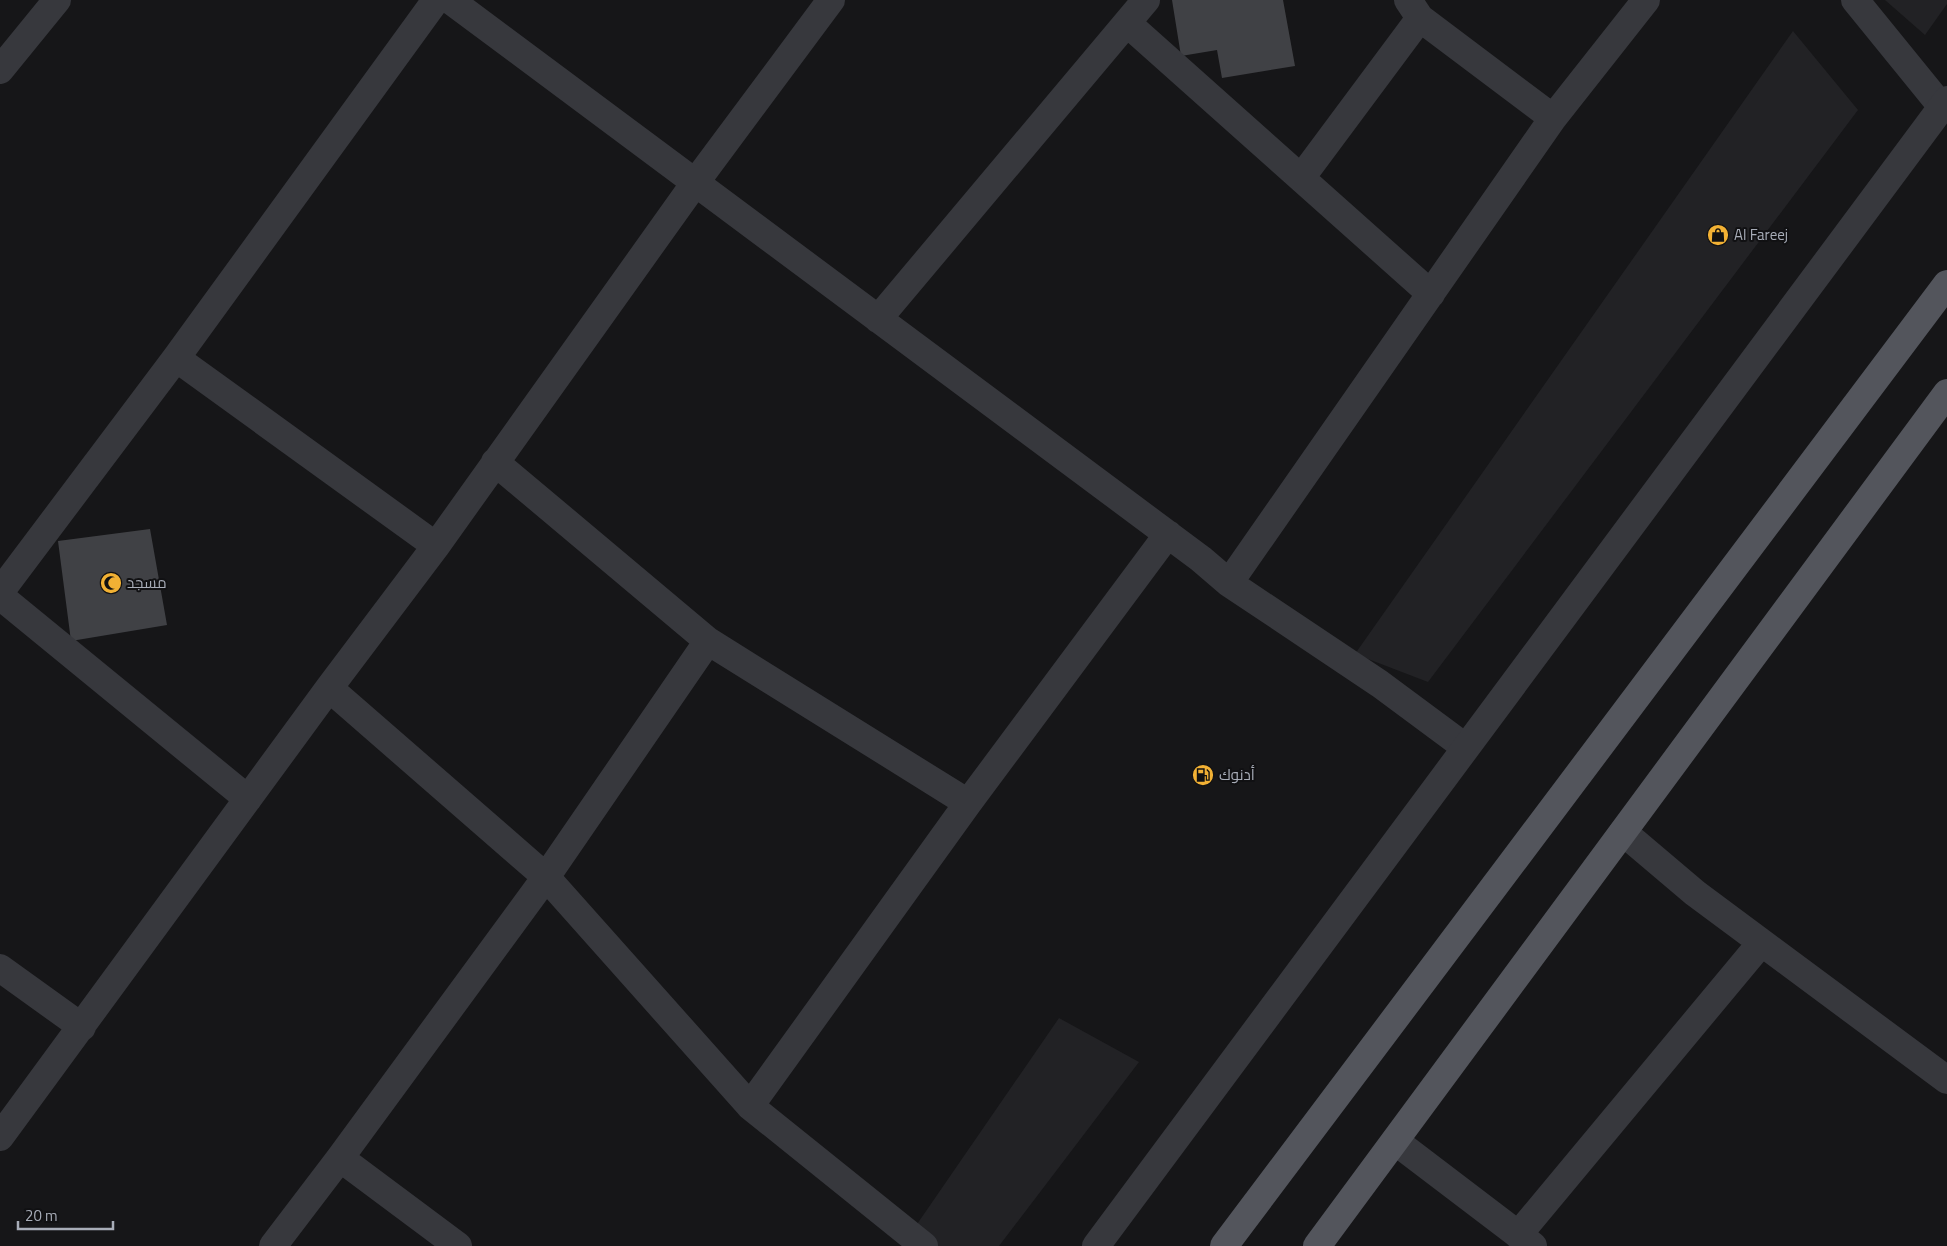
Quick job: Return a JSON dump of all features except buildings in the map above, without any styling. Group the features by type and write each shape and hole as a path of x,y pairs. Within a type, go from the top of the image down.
{"main road":[{"path":"1224,1246 1947,284"},
{"path":"1317,1246 1947,393"}],"street":[{"path":"0,70 58,0"},
{"path":"0,592 176,358 436,0"},
{"path":"450,0 1201,558 1229,583 1380,684 1465,748"},
{"path":"0,1137 329,688 436,546 695,183 831,0"},
{"path":"878,319 1146,0"},
{"path":"1229,583 1553,118 1646,0"},
{"path":"1096,1246 1944,103 1855,0"},
{"path":"1301,178 1414,9 1553,118"},
{"path":"1127,23 1431,294"},
{"path":"176,358 436,546"},
{"path":"496,462 708,642 968,803"},
{"path":"750,1106 968,803 1168,534"},
{"path":"0,596 248,799"},
{"path":"272,1246 340,1158 546,877 708,642"},
{"path":"329,688 546,877 750,1106 924,1246"},
{"path":"1623,832 1695,893 1947,1080"},
{"path":"1395,1141 1526,1240 1761,943"},
{"path":"0,968 82,1027"},
{"path":"340,1158 458,1246"}],"shaded area":[{"path":"1885,0 1947,0 1947,4 1925,35"},
{"path":"1793,31 1858,110 1428,682 1355,654"},
{"path":"1059,1018 1139,1062 999,1246 902,1246"}],"place":[{"name":"Al Fareej","path":"1718,235"},
{"name":"مسجد","path":"111,583"},
{"name":"أدنوك","path":"1203,775"}]}
